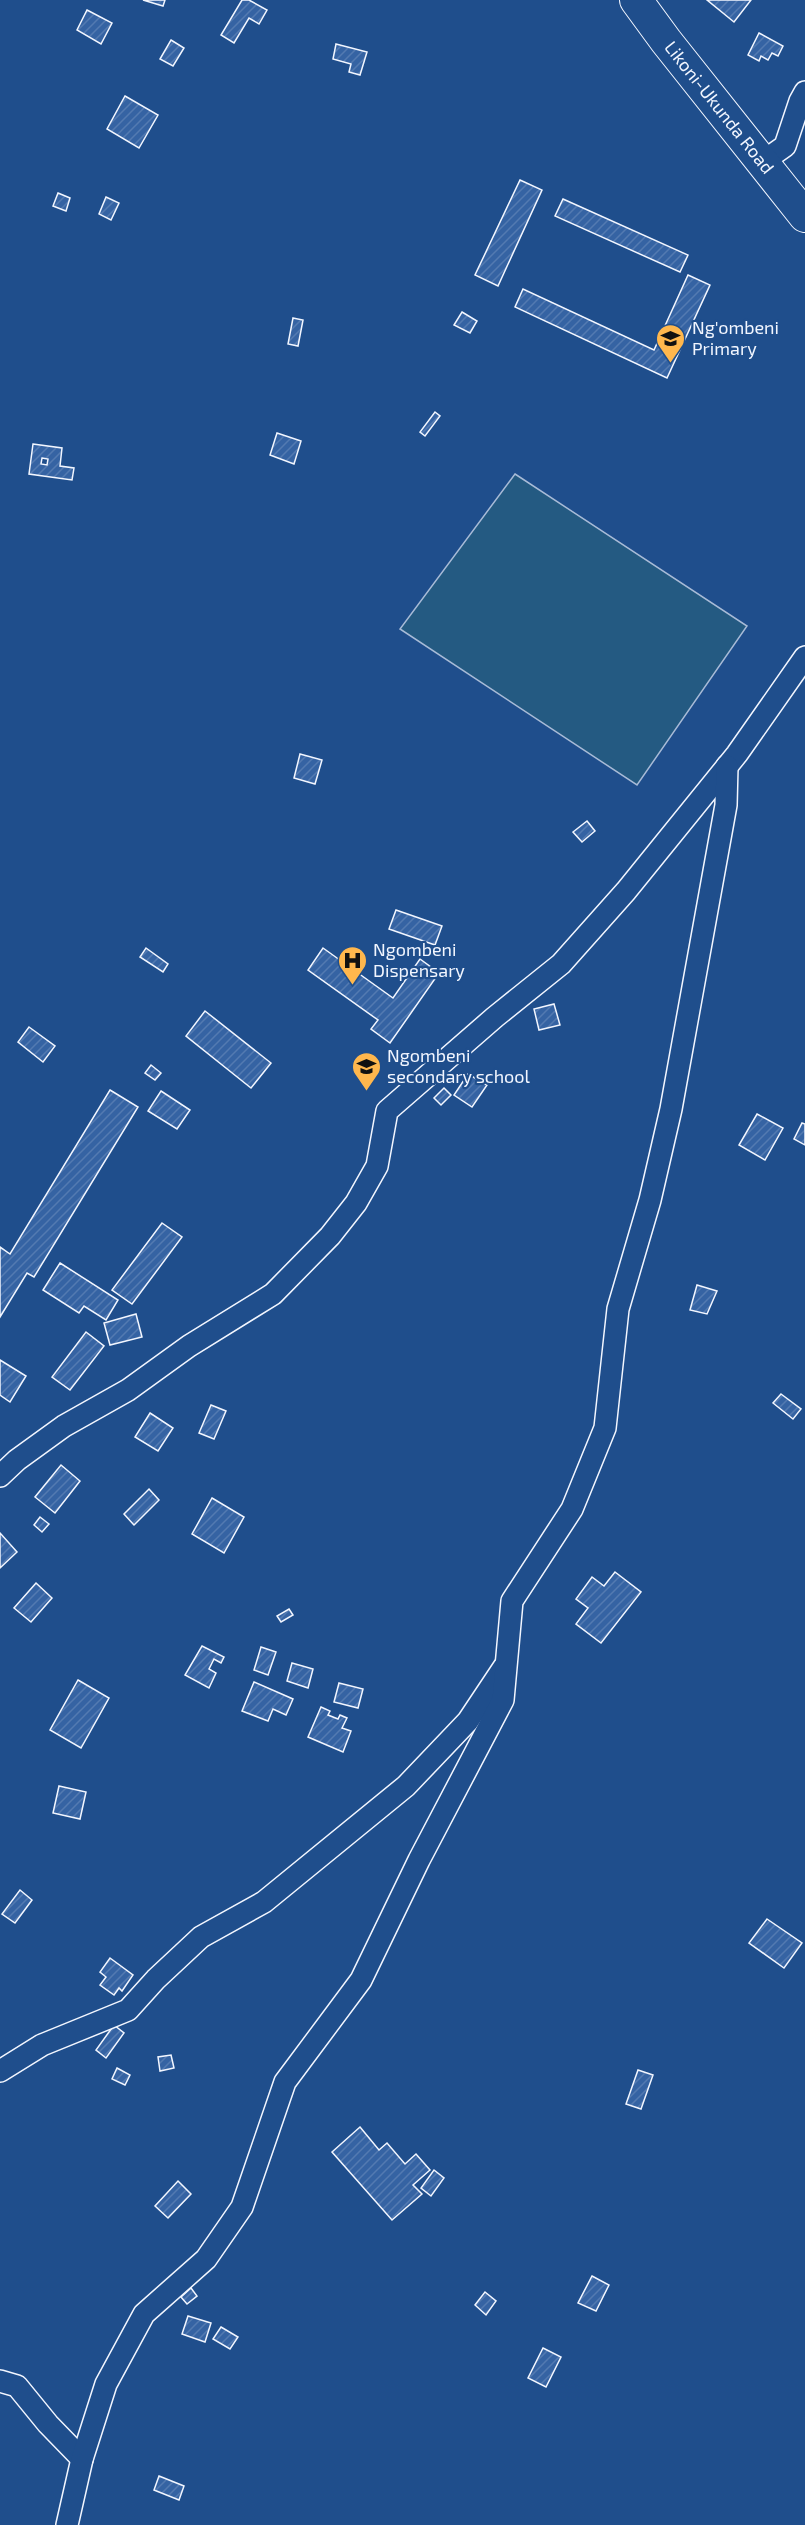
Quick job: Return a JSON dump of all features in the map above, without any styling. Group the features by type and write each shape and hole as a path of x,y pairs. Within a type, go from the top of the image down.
{"highway":[{"name":"Likoni-Ukunda Road","path":"636,0 761,163 805,216"}],"street":[{"path":"761,163 785,146 805,92"},
{"path":"0,1476 17,1460 64,1426 128,1390 189,1346 273,1294 330,1236 356,1203 377,1166 387,1111 495,1017 561,964 626,891 727,766 805,657"},
{"path":"67,2525 82,2459 106,2384 144,2314 206,2259 242,2207 285,2082 361,1980 419,1860 503,1700 512,1601 572,1509 605,1428 618,1309 650,1200 671,1109 726,805 727,766"},
{"path":"0,2071 42,2045 128,2010 156,1979 201,1936 264,1902 406,1786 468,1721 506,1665"},
{"path":"0,2381 17,2386 48,2424 82,2459"}],"shaded area":[{"path":"515,474 747,626 637,785 400,629"}],"building":[{"path":"143,0 165,0 163,6"},
{"path":"242,0 249,0 267,10 259,24 249,18 234,43 221,35"},
{"path":"707,0 751,0 734,22"},
{"path":"87,10 112,23 101,44 77,30"},
{"path":"759,33 783,46 778,56 772,53 768,60 761,56 759,61 748,55"},
{"path":"171,40 184,48 173,66 160,59"},
{"path":"336,44 367,52 360,75 349,72 351,64 333,59"},
{"path":"125,96 158,115 139,148 107,129"},
{"path":"520,180 542,190 498,286 475,275"},
{"path":"58,193 70,198 66,211 53,206"},
{"path":"106,197 119,203 111,220 99,214"},
{"path":"563,199 688,255 680,272 555,216"},
{"path":"688,275 710,285 667,378 515,307 523,289 654,350"},
{"path":"462,312 477,321 470,333 454,325"},
{"path":"293,318 303,320 298,346 288,344"},
{"path":"435,412 440,416 425,436 420,432"},
{"path":"277,433 301,441 294,464 270,455"},
{"path":"33,444 62,448 60,466 74,468 72,480 29,474","holes":["42,458 48,459 47,465 41,464"]},
{"path":"300,754 322,760 315,784 294,778"},
{"path":"587,821 595,831 582,842 573,832"},
{"path":"396,910 442,926 435,945 389,929"},
{"path":"146,948 168,964 163,972 140,957"},
{"name":"Ngombeni Dispensary","path":"323,948 393,998 420,959 439,973 390,1043 371,1029 378,1020 308,970"},
{"path":"554,1004 560,1025 539,1030 534,1009"},
{"path":"205,1011 271,1063 251,1088 186,1036"},
{"path":"29,1027 55,1046 43,1062 18,1042"},
{"path":"151,1065 161,1073 155,1080 145,1073"},
{"path":"468,1074 487,1085 472,1107 454,1095"},
{"path":"444,1088 451,1095 441,1105 434,1098"},
{"path":"110,1090 138,1107 34,1277 27,1273 0,1317 0,1247 10,1254"},
{"path":"161,1091 190,1110 177,1129 148,1111"},
{"path":"757,1114 783,1128 765,1160 739,1145"},
{"path":"802,1123 805,1124 805,1145 794,1139"},
{"path":"162,1223 182,1237 132,1304 112,1290"},
{"path":"60,1263 118,1300 106,1320 84,1306 79,1313 43,1290"},
{"path":"697,1285 717,1291 707,1314 690,1310"},
{"path":"136,1314 142,1337 110,1345 104,1323"},
{"path":"86,1332 104,1346 70,1390 52,1377"},
{"path":"0,1360 26,1376 10,1402 0,1395"},
{"path":"781,1394 801,1409 793,1419 773,1403"},
{"path":"211,1405 226,1411 214,1439 199,1433"},
{"path":"150,1413 173,1428 158,1451 135,1437"},
{"path":"61,1465 80,1481 55,1513 35,1497"},
{"path":"149,1489 159,1500 134,1525 124,1514"},
{"path":"212,1498 244,1517 224,1553 192,1534"},
{"path":"40,1517 49,1524 42,1532 34,1525"},
{"path":"0,1533 17,1552 0,1568"},
{"path":"615,1572 641,1592 601,1643 576,1624 588,1608 576,1599 592,1577 604,1586"},
{"path":"36,1583 52,1598 31,1622 14,1608"},
{"path":"289,1609 293,1615 281,1622 277,1616"},
{"path":"202,1646 224,1657 221,1663 214,1659 209,1669 216,1673 209,1688 185,1675"},
{"path":"261,1647 276,1652 268,1675 254,1670"},
{"path":"292,1663 313,1669 308,1688 287,1681"},
{"path":"78,1680 109,1698 81,1748 50,1730"},
{"path":"254,1682 293,1699 286,1715 273,1709 268,1721 242,1711"},
{"path":"339,1683 363,1689 358,1708 334,1702"},
{"path":"321,1707 330,1711 328,1715 338,1719 340,1715 347,1718 342,1728 351,1731 343,1752 308,1737"},
{"path":"59,1786 86,1792 80,1819 53,1813"},
{"path":"20,1890 32,1900 15,1923 2,1914"},
{"path":"767,1919 802,1943 784,1968 749,1943"},
{"path":"110,1958 133,1975 122,1991 119,1988 114,1995 100,1985 106,1977 100,1972"},
{"path":"114,2025 124,2033 106,2058 96,2050"},
{"path":"171,2055 174,2068 160,2071 158,2057"},
{"path":"117,2068 130,2075 125,2085 112,2079"},
{"path":"638,2070 653,2075 641,2109 626,2104"},
{"path":"360,2127 379,2150 387,2143 405,2164 416,2154 430,2170 413,2185 422,2194 392,2220 332,2152"},
{"path":"434,2170 444,2178 431,2196 421,2188"},
{"path":"178,2181 191,2194 168,2218 155,2206"},
{"path":"592,2276 609,2285 596,2311 578,2303"},
{"path":"191,2288 197,2296 187,2304 181,2297"},
{"path":"485,2292 496,2301 486,2315 475,2305"},
{"path":"188,2316 211,2323 205,2342 182,2334"},
{"path":"221,2327 238,2337 230,2349 213,2339"},
{"path":"543,2348 561,2357 546,2387 528,2378"},
{"path":"159,2476 184,2486 179,2500 154,2490"}],"place":[{"name":"Ng'ombeni Primary","path":"671,364"},
{"name":"Ngombeni Dispensary","path":"352,986"},
{"name":"Ngombeni secondary school","path":"366,1092"}]}
